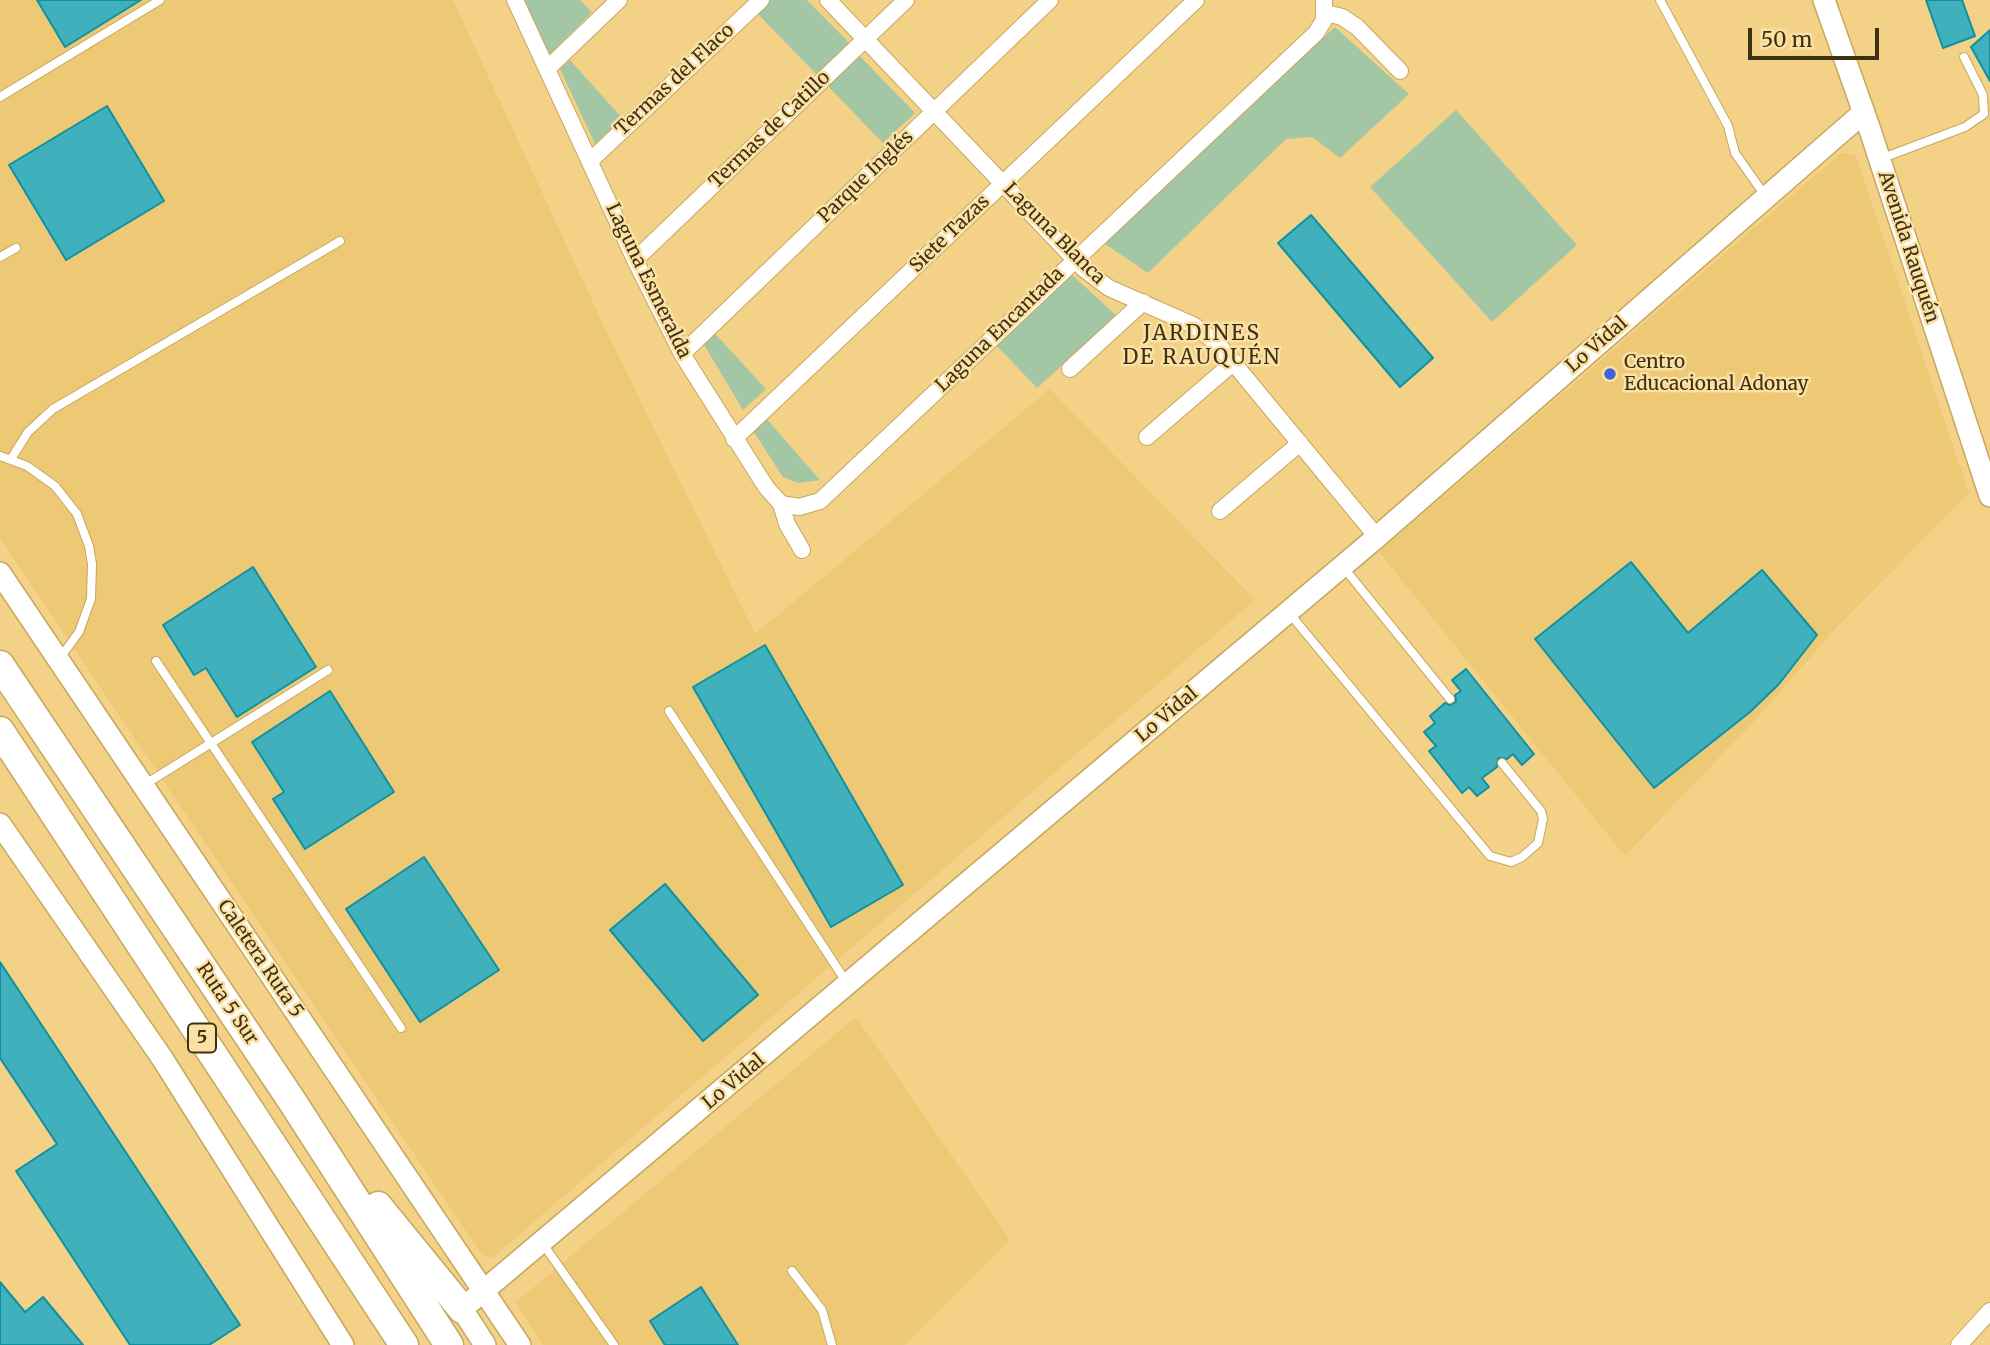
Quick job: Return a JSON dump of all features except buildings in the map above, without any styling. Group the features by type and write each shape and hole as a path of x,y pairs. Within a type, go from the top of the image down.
{"highway":[{"name":"Ruta 5 Sur","path":"0,665 290,1098 450,1345"},
{"name":"Ruta 5 Sur","path":"0,731 404,1345"},
{"path":"290,1098 463,1310"}],"main road":[{"name":"Avenida Rauquén","path":"1824,0 1864,112 1990,496"},
{"name":"Lo Vidal","path":"463,1310 1377,537 1864,112"},
{"name":"Caletera Ruta 5","path":"0,573 520,1345"},
{"path":"0,824 162,1058 343,1345"},
{"path":"463,1310 485,1345"}],"street":[{"name":"Laguna Esmeralda","path":"515,0 635,260 682,354 734,439 766,487 781,504 786,524 802,550"},
{"path":"548,68 619,0"},
{"name":"Termas del Flaco","path":"590,161 761,0"},
{"name":"Laguna Blanca","path":"828,0 1074,259 1109,288 1193,325 1217,343 1377,537"},
{"name":"Termas de Catillo","path":"635,260 906,0"},
{"name":"Parque Inglés","path":"682,354 1050,0"},
{"name":"Siete Tazas","path":"734,439 1196,0"},
{"path":"1325,6 1357,27 1400,71"},
{"name":"Laguna Encantada","path":"781,504 799,507 820,501 1316,33 1325,6"},
{"path":"1070,369 1143,302"},
{"path":"1147,437 1234,362"},
{"path":"1220,511 1300,443"},
{"path":"1959,1345 1984,1330 1990,1311"}],"lane":[{"path":"0,97 160,0"},
{"path":"1660,0 1728,126 1735,153 1766,197"},
{"path":"1879,159 1965,127 1984,114 1983,95 1964,57"},
{"path":"11,459 28,432 53,409 340,240"},
{"path":"0,257 16,248"},
{"path":"0,456 27,466 55,486 77,514 89,546 93,581 88,607 79,632 58,661"},
{"path":"1342,566 1450,699"},
{"path":"1288,612 1490,856 1511,862 1538,844 1543,819 1541,811 1502,763"},
{"path":"156,661 401,1028"},
{"path":"144,785 328,670"},
{"path":"669,710 848,985"},
{"path":"543,1244 614,1345"},
{"path":"792,1271 822,1310 832,1345"}],"shaded area":[{"path":"0,0 453,0 608,335 755,634 1050,389 1255,600 492,1258 482,1255 0,538"},
{"path":"1841,153 1856,155 1969,493 1834,630 1758,717 1625,856 1379,552"},
{"path":"856,1017 1010,1240 904,1345 543,1345 516,1302"}],"green space":[{"path":"522,0 580,0 592,12 549,55"},
{"path":"767,0 807,0 853,47 820,78 755,11"},
{"path":"1335,27 1409,94 1340,158 1312,137 1286,139 1148,273 1102,242"},
{"path":"855,51 915,113 883,143 823,81"},
{"path":"570,60 622,118 595,144 560,69"},
{"path":"1456,110 1577,245 1492,322 1370,187"},
{"path":"1072,275 1117,316 1037,388 996,345"},
{"path":"707,325 766,389 743,410 697,333"},
{"path":"758,409 820,480 798,483 783,477 746,420"}],"place":[{"name":"Centro Educacional Adonay","path":"1610,374"}],"district":[{"name":"JARDINES DE RAUQUÉN","path":"1202,346"}]}
